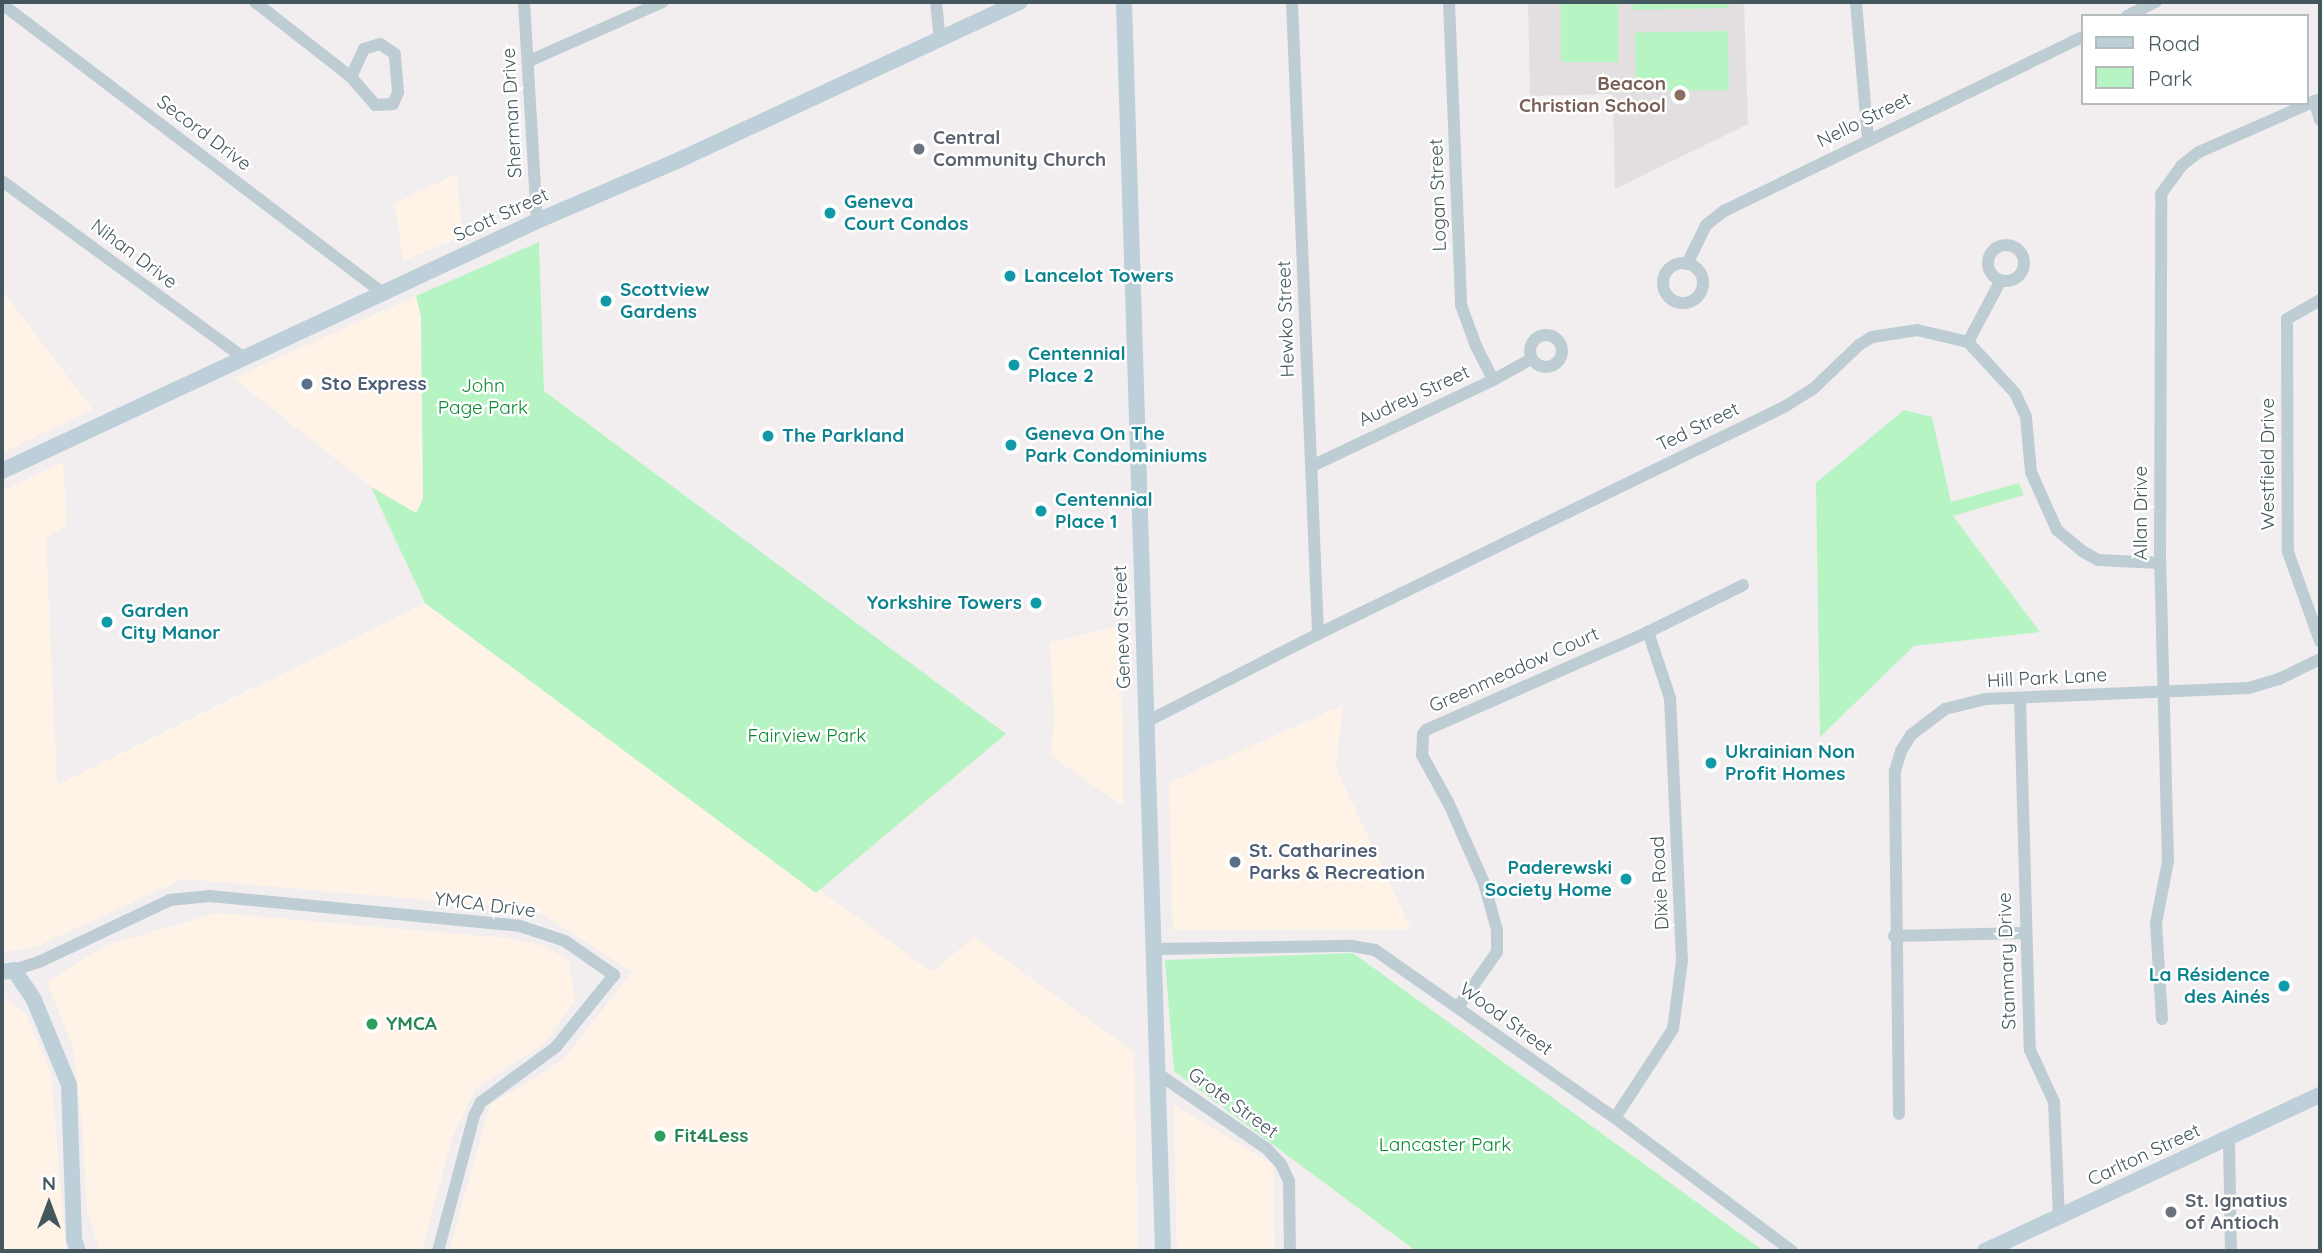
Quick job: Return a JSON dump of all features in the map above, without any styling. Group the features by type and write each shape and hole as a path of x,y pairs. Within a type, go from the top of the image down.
{"main road":[{"name":"Scott Street","path":"2,471 537,221 679,160 1020,2"},
{"name":"Geneva Street","path":"1124,2 1163,1251"},
{"path":"8,971 34,1000 69,1085 74,1239 78,1251"},
{"name":"Carlton Street","path":"1985,1251 2320,1095"}],"street":[{"path":"258,2 351,77 375,105 393,104 398,92 396,54 380,44 365,49 351,77"},
{"name":"Sherman Drive","path":"524,2 537,221"},
{"path":"529,61 663,2"},
{"path":"936,2 940,39"},
{"name":"Hewko Street","path":"1292,2 1318,634"},
{"name":"Logan Street","path":"1449,2 1461,305 1476,346 1493,380"},
{"path":"1856,2 1868,138"},
{"path":"2131,14 2156,2"},
{"name":"Secord Drive","path":"2,4 383,293"},
{"name":"Nello Street","path":"1687,264 1706,225 1724,211 1868,138 2080,38"},
{"path":"2317,100 2320,120"},
{"name":"Allan Drive","path":"2162,1019 2155,923 2168,861 2160,563 2161,194 2181,166 2199,152 2306,105"},
{"name":"Nihan Drive","path":"2,181 244,358"},
{"path":"2001,280 1968,342 2015,393 2026,416 2031,472 2057,530 2082,551 2098,559 2160,563"},
{"name":"Westfield Drive","path":"2320,300 2287,318 2288,552 2320,641"},
{"name":"Ted Street","path":"1146,722 1318,634 1784,407 1813,389 1859,345 1872,337 1917,330 1968,342"},
{"name":"Audrey Street","path":"1312,466 1493,380 1531,359"},
{"name":"Greenmeadow Court","path":"1458,1007 1497,952 1497,930 1484,883 1449,804 1422,755 1423,734 1426,730 1648,632 1743,585"},
{"name":"Dixie Road","path":"1615,1118 1673,1029 1682,961 1670,698 1648,632"},
{"name":"Hill Park Lane","path":"1899,1114 1894,936 1895,772 1901,751 1911,735 1945,709 1985,699 2249,688 2279,679 2320,659"},
{"name":"Stanmary Drive","path":"2020,698 2029,1050 2054,1102 2059,1217"},
{"name":"YMCA Drive","path":"8,971 39,962 170,900 210,896 520,926 565,941 614,975 556,1047 481,1102 474,1116 438,1251"},
{"path":"1894,936 2026,933"},
{"name":"Wood Street","path":"1153,949 1352,946 1375,950 1615,1118 1793,1251"},
{"name":"Grote Street","path":"1157,1073 1267,1149 1281,1164 1289,1181 1290,1251"},
{"path":"2230,1139 2231,1251"}],"shaded area":[{"name":"Beacon Christian School","path":"1528,2 1744,2 1748,124 1615,189 1613,94 1530,96"},
{"path":"457,174 462,236 403,261 395,203"},
{"path":"2,290 92,409 2,453"},
{"path":"416,296 421,316 423,499 416,513 371,487 234,378"},
{"path":"63,462 67,525 46,538 57,785 425,603 932,972 974,937 1134,1052 1138,1251 449,1251 490,1105 563,1060 632,972 544,915 511,907 183,879 35,947 2,952 2,491"},
{"path":"1118,626 1123,724 1123,806 1051,756 1054,718 1050,643"},
{"path":"1343,705 1336,768 1411,929 1173,930 1169,783"},
{"path":"217,913 506,938 541,945 568,959 575,1000 545,1043 476,1088 452,1138 422,1251 100,1251 87,1211 82,1122 73,1047 47,982 107,945"},
{"path":"6,998 26,1014 51,1073 66,1251 2,1251 2,999"},
{"path":"1174,1105 1273,1164 1275,1251 1177,1251"}],"green space":[{"path":"1561,2 1618,2 1618,62 1561,62"},
{"path":"1633,2 1728,2 1729,8 1633,10"},
{"path":"1728,31 1729,90 1636,92 1635,33"},
{"name":"Fairview Park","path":"539,242 544,391 1006,734 816,893 425,603 371,487 416,513 423,499 421,316 416,296"},
{"path":"1904,410 1932,417 1951,502 2019,483 2024,495 1953,516 2040,632 1914,646 1820,737 1816,483"},
{"name":"Lancaster Park","path":"1353,953 1764,1251 1416,1251 1174,1071 1165,960"}],"place":[{"name":"Beacon Christian School","path":"1680,95"},
{"name":"Central Community Church","path":"919,149"},
{"name":"Geneva Court Condos","path":"830,213"},
{"name":"Lancelot Towers","path":"1010,276"},
{"name":"Scottview Gardens","path":"606,301"},
{"name":"Centennial Place 2","path":"1014,365"},
{"name":"Sto Express","path":"307,384"},
{"name":"The Parkland","path":"768,436"},
{"name":"Geneva On The Park Condominiums","path":"1011,445"},
{"name":"Centennial Place 1","path":"1041,511"},
{"name":"Yorkshire Towers","path":"1036,603"},
{"name":"Garden City Manor","path":"107,622"},
{"name":"Ukrainian Non Profit Homes","path":"1711,763"},
{"name":"St. Catharines Parks & Recreation","path":"1235,862"},
{"name":"Paderewski Society Home","path":"1626,879"},
{"name":"La Résidence des Ainés","path":"2284,986"},
{"name":"YMCA","path":"372,1024"},
{"name":"Fit4Less","path":"660,1136"},
{"name":"St. Ignatius of Antioch","path":"2171,1212"}],"park label":[{"name":"John Page Park","path":"483,397"}]}
